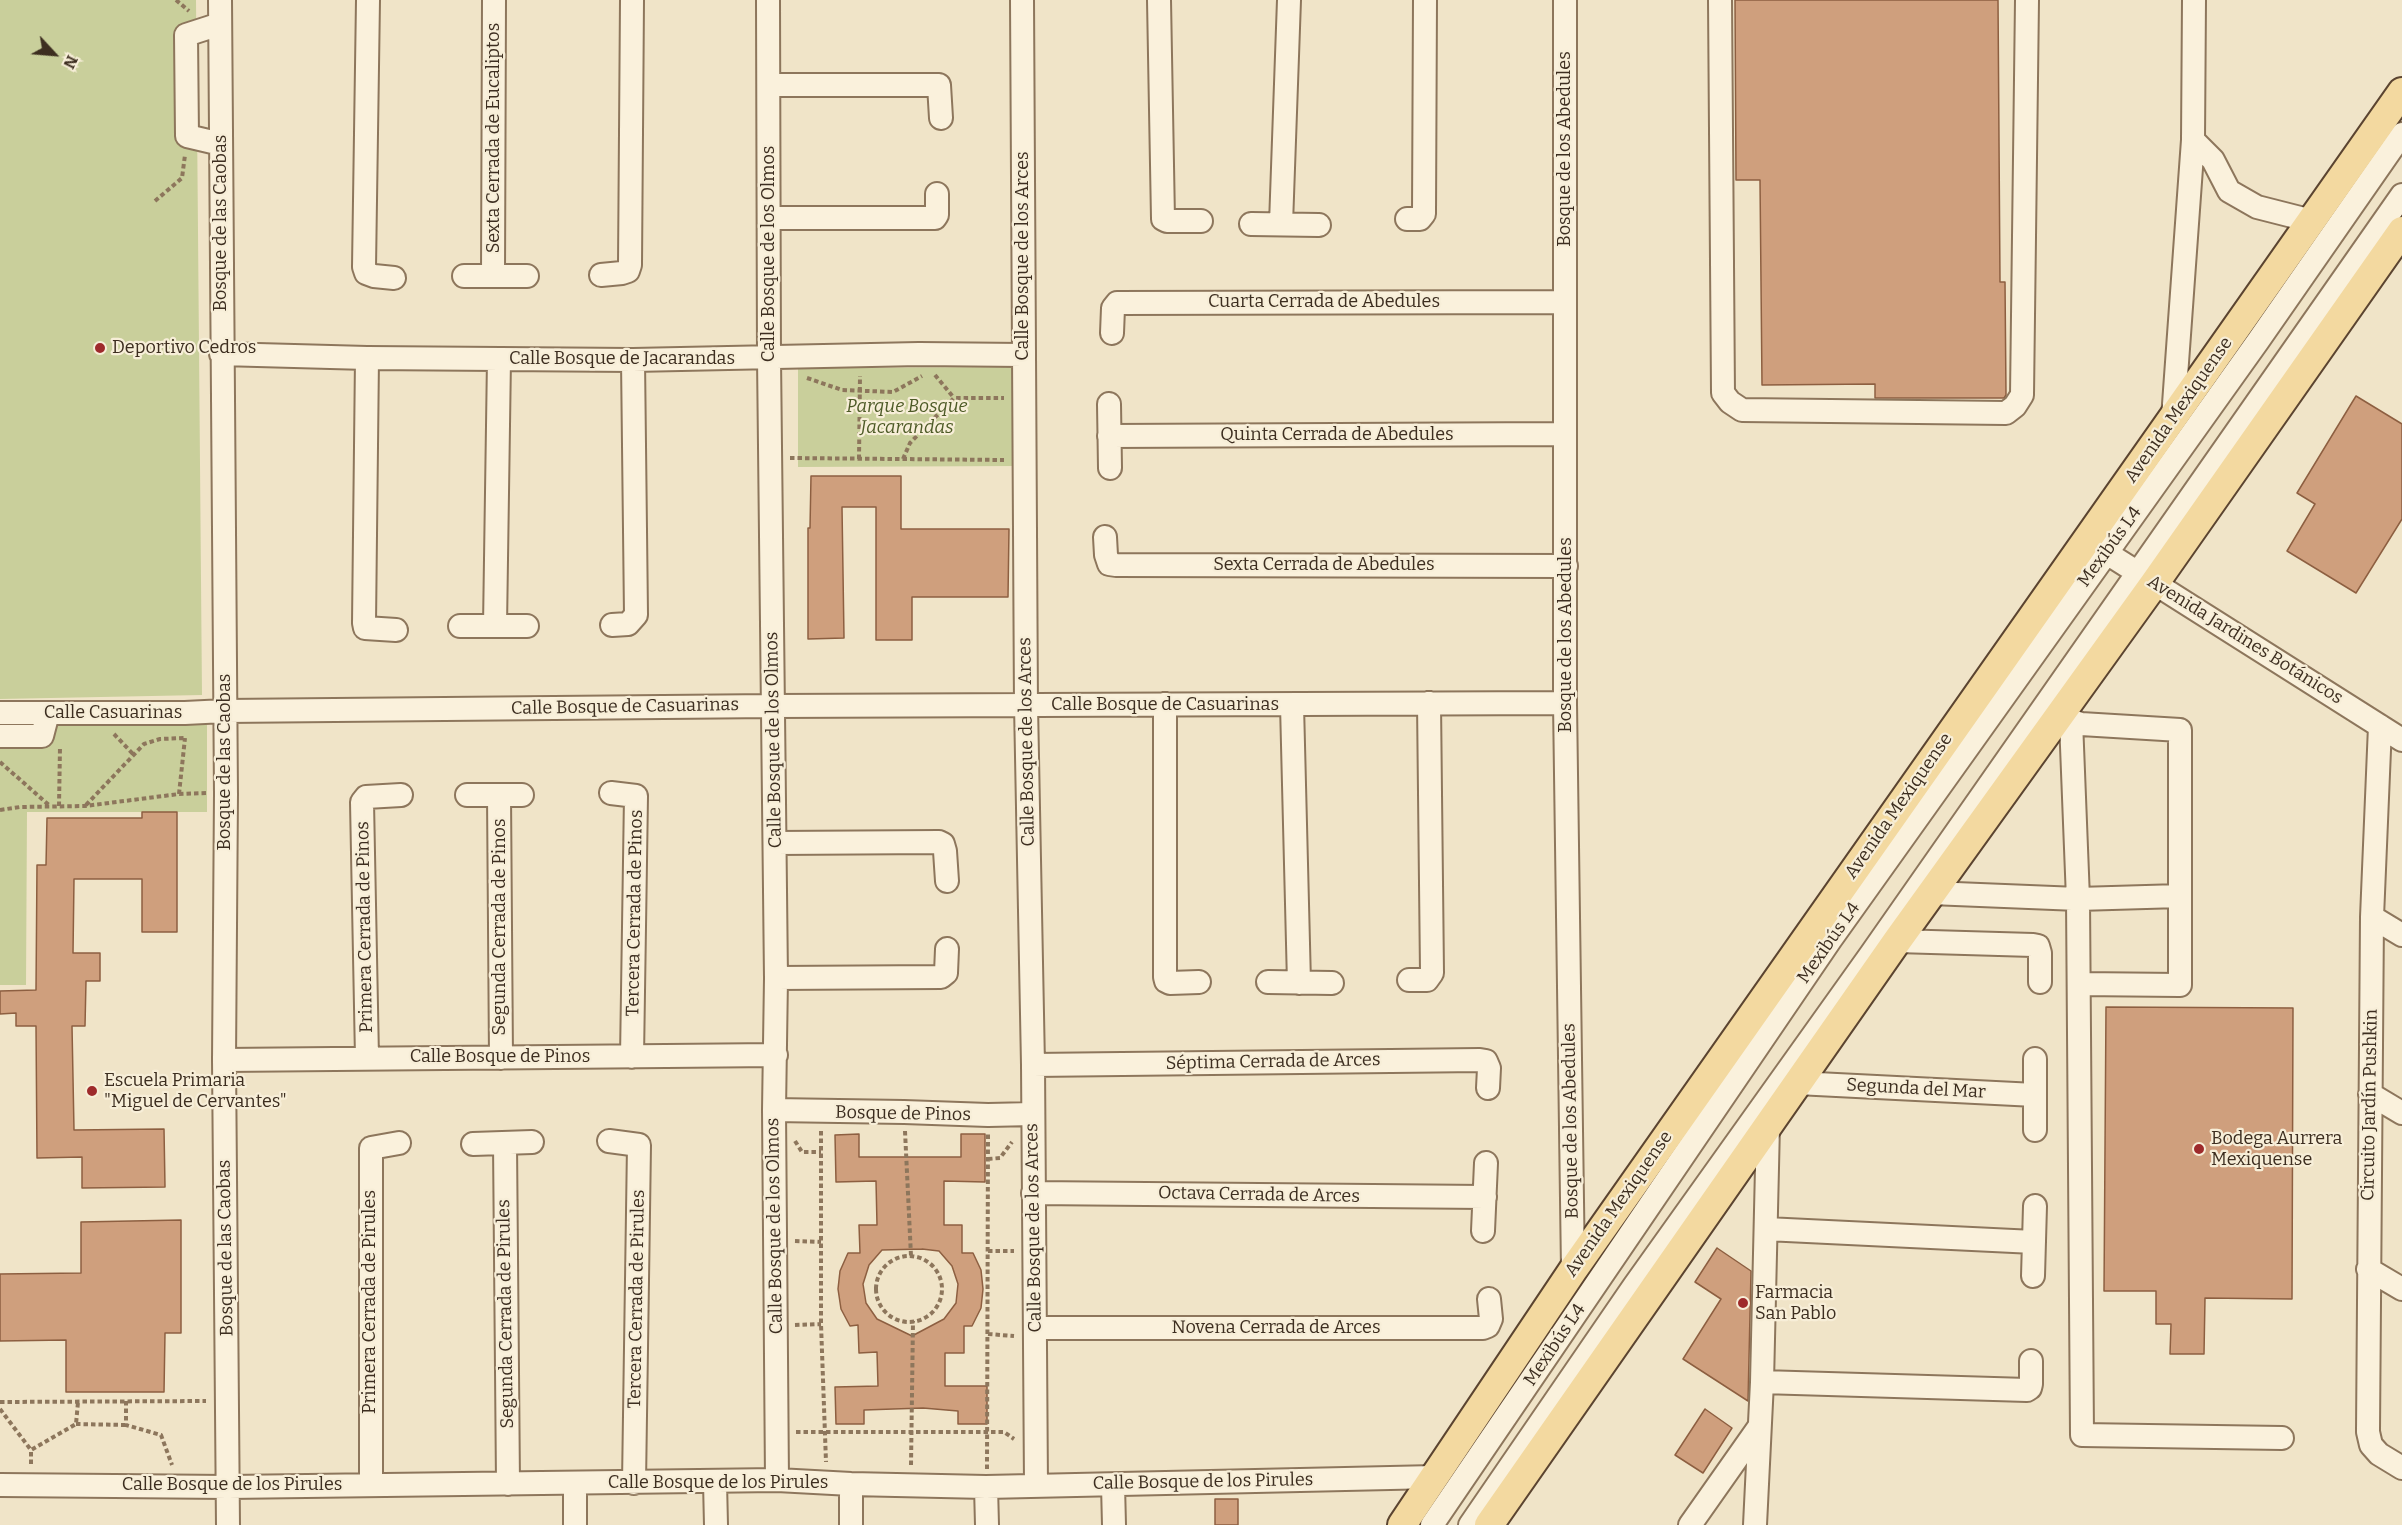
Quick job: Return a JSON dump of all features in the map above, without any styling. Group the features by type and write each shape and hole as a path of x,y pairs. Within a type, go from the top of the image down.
{"main road":[{"name":"Avenida Mexiquense","path":"1402,1525 1573,1270 2096,547 2173,418 2402,92"},
{"path":"1489,1525 1897,941 2064,718 2146,578 2402,231"}],"street":[{"name":"Bosque de las Caobas","path":"220,0 226,793 224,1060 228,1525"},
{"path":"368,0 364,267 366,273 394,278"},
{"name":"Sexta Cerrada de Eucaliptos","path":"493,276 494,0"},
{"path":"601,275 628,271 630,265 632,0"},
{"name":"Calle Bosque de los Olmos","path":"768,0 769,358 776,978 774,1110 777,1480"},
{"name":"Calle Bosque de los Arces","path":"1022,0 1026,705 1033,1065 1036,1485"},
{"path":"1159,0 1163,219 1201,221"},
{"path":"1281,224 1289,0"},
{"path":"1407,219 1420,219 1424,214 1425,0"},
{"name":"Bosque de los Abedules","path":"1565,0 1565,703 1573,1270"},
{"path":"1720,0 1723,393 1730,402 1742,410 2006,413 2015,406 2022,395 2027,0"},
{"path":"2173,418 2193,140 2194,0"},
{"path":"220,24 186,35 188,136 220,144"},
{"path":"769,84 939,86 941,118"},
{"name":"Mexibús L4","path":"1432,1525 2096,547 2258,341 2402,134"},
{"path":"2193,140 2213,160 2229,191 2257,207 2312,221"},
{"path":"770,218 935,218 937,194"},
{"name":"Mexibús L4","path":"1470,1525 1634,1286 1871,954 2146,578 2402,195"},
{"path":"1251,224 1319,225"},
{"name":"Sexta Cerrada de Eucaliptos","path":"464,276 526,276"},
{"name":"Cuarta Cerrada de Abedules","path":"1112,333 1113,308 1117,303 1565,302"},
{"name":"Calle Bosque de Jacarandas","path":"221,354 367,358 633,360 1023,355"},
{"path":"367,358 364,623 365,628 396,630"},
{"path":"495,626 499,359"},
{"path":"612,625 628,624 636,615 633,360"},
{"path":"1109,404 1110,468"},
{"name":"Quinta Cerrada de Abedules","path":"1109,436 1564,434"},
{"name":"Sexta Cerrada de Abedules","path":"1105,537 1109,564 1116,565 1566,566"},
{"name":"Avenida Jardines Botánicos","path":"2096,547 2402,740"},
{"path":"460,626 528,626"},
{"path":"1409,980 1426,980 1432,973 1429,703"},
{"name":"Calle Bosque de Casuarinas","path":"225,711 1565,703"},
{"path":"1165,704 1165,977 1170,983 1199,982"},
{"path":"1292,705 1299,983"},
{"name":"Calle Casuarinas","path":"0,713 184,714 225,711"},
{"path":"0,736 42,736 55,713"},
{"path":"2079,984 2180,985 2180,730 2093,725 2064,718 2078,899 2082,1435 2282,1438"},
{"name":"Circuito Jardín Pushkin","path":"2380,726 2372,917 2368,1432 2371,1445 2379,1454 2402,1468"},
{"name":"Tercera Cerrada de Pinos","path":"611,793 636,796 632,1057"},
{"name":"Primera Cerrada de Pinos","path":"367,1058 362,802 366,797 401,795"},
{"name":"Segunda Cerrada de Pinos","path":"467,795 522,795"},
{"name":"Segunda Cerrada de Pinos","path":"499,795 501,1058"},
{"path":"775,843 939,842 943,844 945,851 947,882"},
{"path":"1932,892 2078,899 2180,896"},
{"path":"2372,917 2402,935"},
{"path":"1897,941 2038,946 2040,982"},
{"path":"776,978 941,977 946,973 947,949"},
{"path":"1268,982 1332,983"},
{"name":"Calle Bosque de Pinos","path":"224,1060 776,1055"},
{"path":"2035,1059 2035,1130"},
{"name":"Séptima Cerrada de Arces","path":"1033,1065 1480,1060 1486,1061 1489,1068 1488,1088"},
{"name":"Segunda del Mar","path":"1797,1083 2035,1095"},
{"path":"2370,1094 2402,1113"},
{"name":"Bosque de Pinos","path":"774,1110 1033,1114"},
{"path":"1755,1525 1762,1382 1768,1125"},
{"name":"Tercera Cerrada de Pirules","path":"609,1141 639,1145 634,1483"},
{"path":"472,1144 532,1142"},
{"name":"Primera Cerrada de Pirules","path":"371,1485 371,1148 399,1143"},
{"name":"Segunda Cerrada de Pirules","path":"505,1143 508,1484"},
{"path":"1484,1231 1486,1163"},
{"name":"Octava Cerrada de Arces","path":"1034,1192 1485,1197"},
{"path":"2034,1276 2035,1206"},
{"path":"1766,1229 2034,1242"},
{"path":"2368,1269 2402,1289"},
{"name":"Novena Cerrada de Arces","path":"1035,1328 1483,1328 1488,1326 1491,1319 1489,1299"},
{"path":"1762,1382 2027,1390 2031,1384 2031,1361"},
{"path":"1690,1525 1759,1427"},
{"name":"Calle Bosque de los Pirules","path":"0,1485 575,1484 777,1480 986,1487 1435,1477"},
{"path":"716,1482 716,1525"},
{"path":"575,1484 575,1525"},
{"path":"851,1484 851,1525"},
{"path":"1113,1485 1114,1525"},
{"path":"986,1487 987,1525"}],"path":[{"path":"155,201 182,178 188,136"},
{"path":"859,459 860,357"},
{"path":"804,376 842,390 893,392 932,371"},
{"path":"903,459 910,443 954,398 1024,398"},
{"path":"771,458 1024,460"},
{"path":"55,713 59,806"},
{"path":"179,794 184,714"},
{"path":"85,806 144,744 160,739 184,738"},
{"path":"0,762 50,806"},
{"path":"0,810 85,806 179,794 226,793"},
{"path":"821,1112 821,1324 827,1432 826,1483"},
{"path":"904,1112 911,1256"},
{"path":"986,1487 988,1115"},
{"path":"776,1240 821,1242"},
{"path":"911,1256 927,1260 935,1268 942,1289 940,1301 935,1310 927,1317 912,1321 897,1320 888,1314 877,1297 876,1287 884,1267 894,1260 911,1256"},
{"path":"911,1484 912,1321"},
{"path":"126,1401 126,1425"},
{"path":"0,1402 228,1401"},
{"path":"76,1424 78,1402"},
{"path":"0,1408 31,1450 31,1484"},
{"path":"31,1450 76,1424 126,1425 161,1435 179,1486"},
{"path":"776,1432 1004,1432 1036,1456"}],"green space":[{"name":"Deportivo Cedros","path":"0,0 196,0 202,695 0,699"},
{"name":"Parque Bosque Jacarandas","path":"1017,367 1017,466 798,467 798,368"},
{"path":"207,725 207,812 27,812 26,985 0,985 0,726"}],"building":[{"path":"1735,0 1998,0 2000,282 2005,282 2006,395 2004,398 1875,398 1875,384 1762,385 1760,180 1736,180"},
{"path":"2356,396 2402,424 2402,519 2356,593 2287,551 2315,504 2297,493"},
{"path":"811,476 901,476 901,529 1009,529 1008,597 912,597 912,640 876,640 876,507 842,507 844,638 808,639 808,528 810,528"},
{"path":"142,812 177,812 177,932 142,932 142,879 74,879 73,953 100,953 100,981 86,981 85,1026 72,1026 74,1130 164,1129 165,1187 82,1188 82,1157 37,1158 36,1026 16,1026 16,1013 0,1014 0,991 36,990 37,865 46,865 47,818 142,818"},
{"name":"Bodega Aurrera Mexiquense","path":"2106,1007 2293,1008 2292,1299 2205,1298 2204,1354 2170,1354 2171,1324 2156,1324 2156,1291 2104,1291"},
{"path":"859,1134 859,1157 961,1157 961,1134 985,1134 985,1182 944,1181 944,1225 962,1225 962,1253 973,1253 981,1270 983,1289 981,1308 972,1326 964,1326 964,1353 945,1353 945,1386 987,1386 987,1424 958,1424 958,1411 923,1408 864,1410 864,1424 836,1424 835,1387 878,1386 877,1352 859,1353 858,1325 850,1326 841,1309 838,1289 840,1271 848,1253 860,1253 859,1225 877,1225 876,1181 836,1182 835,1135","holes":["882,1250 939,1251 952,1266 958,1284 956,1303 944,1319 912,1336 877,1319 866,1303 863,1284 869,1265"]},
{"path":"181,1220 181,1333 165,1333 164,1392 66,1392 66,1340 0,1341 0,1274 81,1273 81,1222"},
{"path":"1717,1248 1751,1271 1748,1401 1683,1359 1721,1299 1695,1282"},
{"path":"1705,1409 1732,1428 1703,1473 1675,1455"},
{"path":"1215,1499 1238,1499 1238,1525 1215,1525"}],"place":[{"name":"Deportivo Cedros","path":"100,348"},
{"name":"Escuela Primaria \"Miguel de Cervantes\"","path":"92,1091"},
{"name":"Bodega Aurrera Mexiquense","path":"2199,1149"},
{"name":"Farmacia San Pablo","path":"1743,1303"}]}
